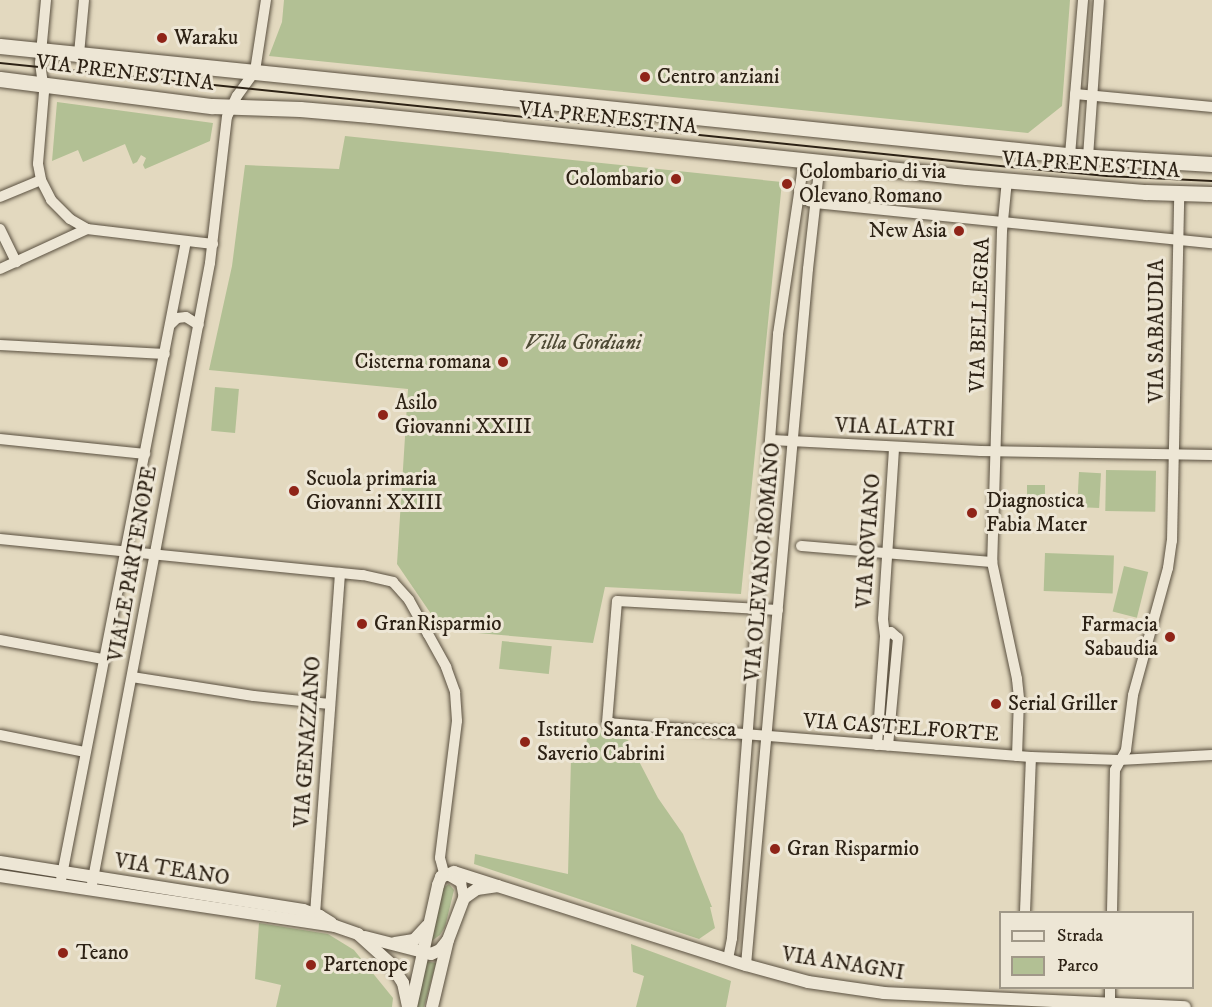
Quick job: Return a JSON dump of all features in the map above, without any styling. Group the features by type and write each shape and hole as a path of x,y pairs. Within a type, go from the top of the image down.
{"main road":[{"name":"VIA PRENESTINA","path":"0,46 1088,157 1210,161"},
{"name":"VIA PRENESTINA","path":"0,79 230,108 300,109 370,115 1007,180 1212,194"}],"street":[{"path":"46,0 41,50 44,84 38,158 41,180 61,212 87,229 213,244"},
{"path":"79,54 84,0"},
{"path":"230,108 255,71 266,0"},
{"path":"1070,155 1083,0"},
{"path":"1088,157 1099,0"},
{"path":"1075,94 1212,107"},
{"name":"VIALE PARTENOPE","path":"91,891 199,325 213,244 227,117 230,108"},
{"name":"VIA OLEVANO ROMANO","path":"728,959 732,938 745,736 772,440 778,333 790,240 804,160"},
{"name":"VIA OLEVANO ROMANO","path":"746,965 811,239 820,162"},
{"path":"0,197 41,180"},
{"name":"VIA BELLEGRA","path":"992,562 1002,222 1007,180"},
{"path":"799,190 809,201 815,203 1212,243"},
{"name":"VIA SABAUDIA","path":"1119,760 1126,750 1133,695 1168,567 1176,455 1179,193"},
{"path":"0,229 16,262"},
{"path":"0,270 87,229"},
{"path":"790,240 799,234 811,239"},
{"name":"VIALE PARTENOPE","path":"58,879 104,660 186,241"},
{"path":"171,324 180,317 186,317 199,325"},
{"path":"0,345 165,354"},
{"path":"0,439 145,453"},
{"path":"772,440 794,442"},
{"name":"VIA ALATRI","path":"794,442 894,448 1176,455"},
{"name":"VIA ROVIANO","path":"883,746 887,553 894,448"},
{"path":"1176,455 1212,455"},
{"path":"0,539 375,576 393,582 409,600 451,680 457,705 440,852 445,874 438,885 409,1007"},
{"path":"801,546 992,562 1017,680 1019,699 1017,756"},
{"name":"VIA GENAZZANO","path":"315,914 340,573"},
{"name":"VIA CASTELFORTE","path":"757,609 617,601 607,723 767,738 1031,757 1119,760 1212,755"},
{"path":"757,609 778,610"},
{"path":"0,640 104,660"},
{"path":"132,677 254,696 330,704"},
{"path":"0,735 85,752"},
{"path":"1025,911 1031,757"},
{"path":"1112,911 1116,770 1119,760"},
{"name":"VIA TEANO","path":"0,862 91,891 169,896 315,914 335,926"},
{"name":"VIA ANAGNI","path":"445,874 459,872 746,965 808,982 849,989 1021,994 1052,1004 1185,1007"},
{"path":"432,1007 448,940 464,898 463,887 459,880 445,874"},
{"name":"VIA TEANO","path":"0,876 93,878 169,896 335,926 358,934 397,972 405,988 409,1007"},
{"name":"VIA ANAGNI","path":"464,898 486,886 508,887"},
{"path":"385,943 409,942 418,937 429,924"},
{"path":"358,934 422,953 437,952 448,940"},
{"path":"1110,989 1110,1004"}],"green space":[{"path":"284,0 1070,0 1062,106 1028,133 269,56 282,22"},
{"path":"57,102 213,123 210,141 145,169 143,165 146,158 141,155 133,164 125,144 83,162 78,150 52,161"},
{"name":"Villa Gordiani","path":"345,136 782,182 741,594 605,587 593,643 442,630 397,564 408,389 209,370 232,266 245,165 339,169"},
{"path":"215,387 239,389 235,433 211,431"},
{"path":"1106,470 1156,471 1155,512 1105,511"},
{"path":"1079,472 1101,473 1099,508 1077,507"},
{"path":"1027,485 1045,485 1045,508 1027,508"},
{"path":"1045,553 1114,555 1113,593 1044,591"},
{"path":"1124,566 1148,572 1137,618 1113,612"},
{"path":"502,641 552,646 549,674 499,669"},
{"path":"588,726 628,740 658,798 683,834 712,907 710,907 715,928 699,939 474,864 475,854 568,874 571,759 585,759"},
{"path":"449,884 454,890 445,927 440,935 430,942 443,888"},
{"name":"Partenope","path":"259,923 328,934 354,950 393,998 392,1007 276,1007 281,985 255,979"},
{"path":"631,944 731,981 726,1007 636,1007 644,976 633,972"},
{"path":"425,961 436,963 424,1007 417,1007"}],"tram line":[{"path":"0,63 1010,167 1107,176 1212,181"}],"place":[{"name":"Waraku","path":"162,38"},
{"name":"Centro anziani","path":"645,77"},
{"name":"Colombario","path":"676,179"},
{"name":"Colombario di via Olevano Romano","path":"787,184"},
{"name":"New Asia","path":"959,231"},
{"name":"Cisterna romana","path":"503,362"},
{"name":"Asilo Giovanni XXIII","path":"383,415"},
{"name":"Scuola primaria Giovanni XXIII","path":"294,491"},
{"name":"Diagnostica Fabia Mater","path":"972,513"},
{"name":"GranRisparmio","path":"362,624"},
{"name":"Farmacia Sabaudia","path":"1170,637"},
{"name":"Serial Griller","path":"996,704"},
{"name":"Istituto Santa Francesca Saverio Cabrini","path":"525,742"},
{"name":"Gran Risparmio","path":"775,849"},
{"name":"Teano","path":"63,953"},
{"name":"Partenope","path":"311,965"}]}
